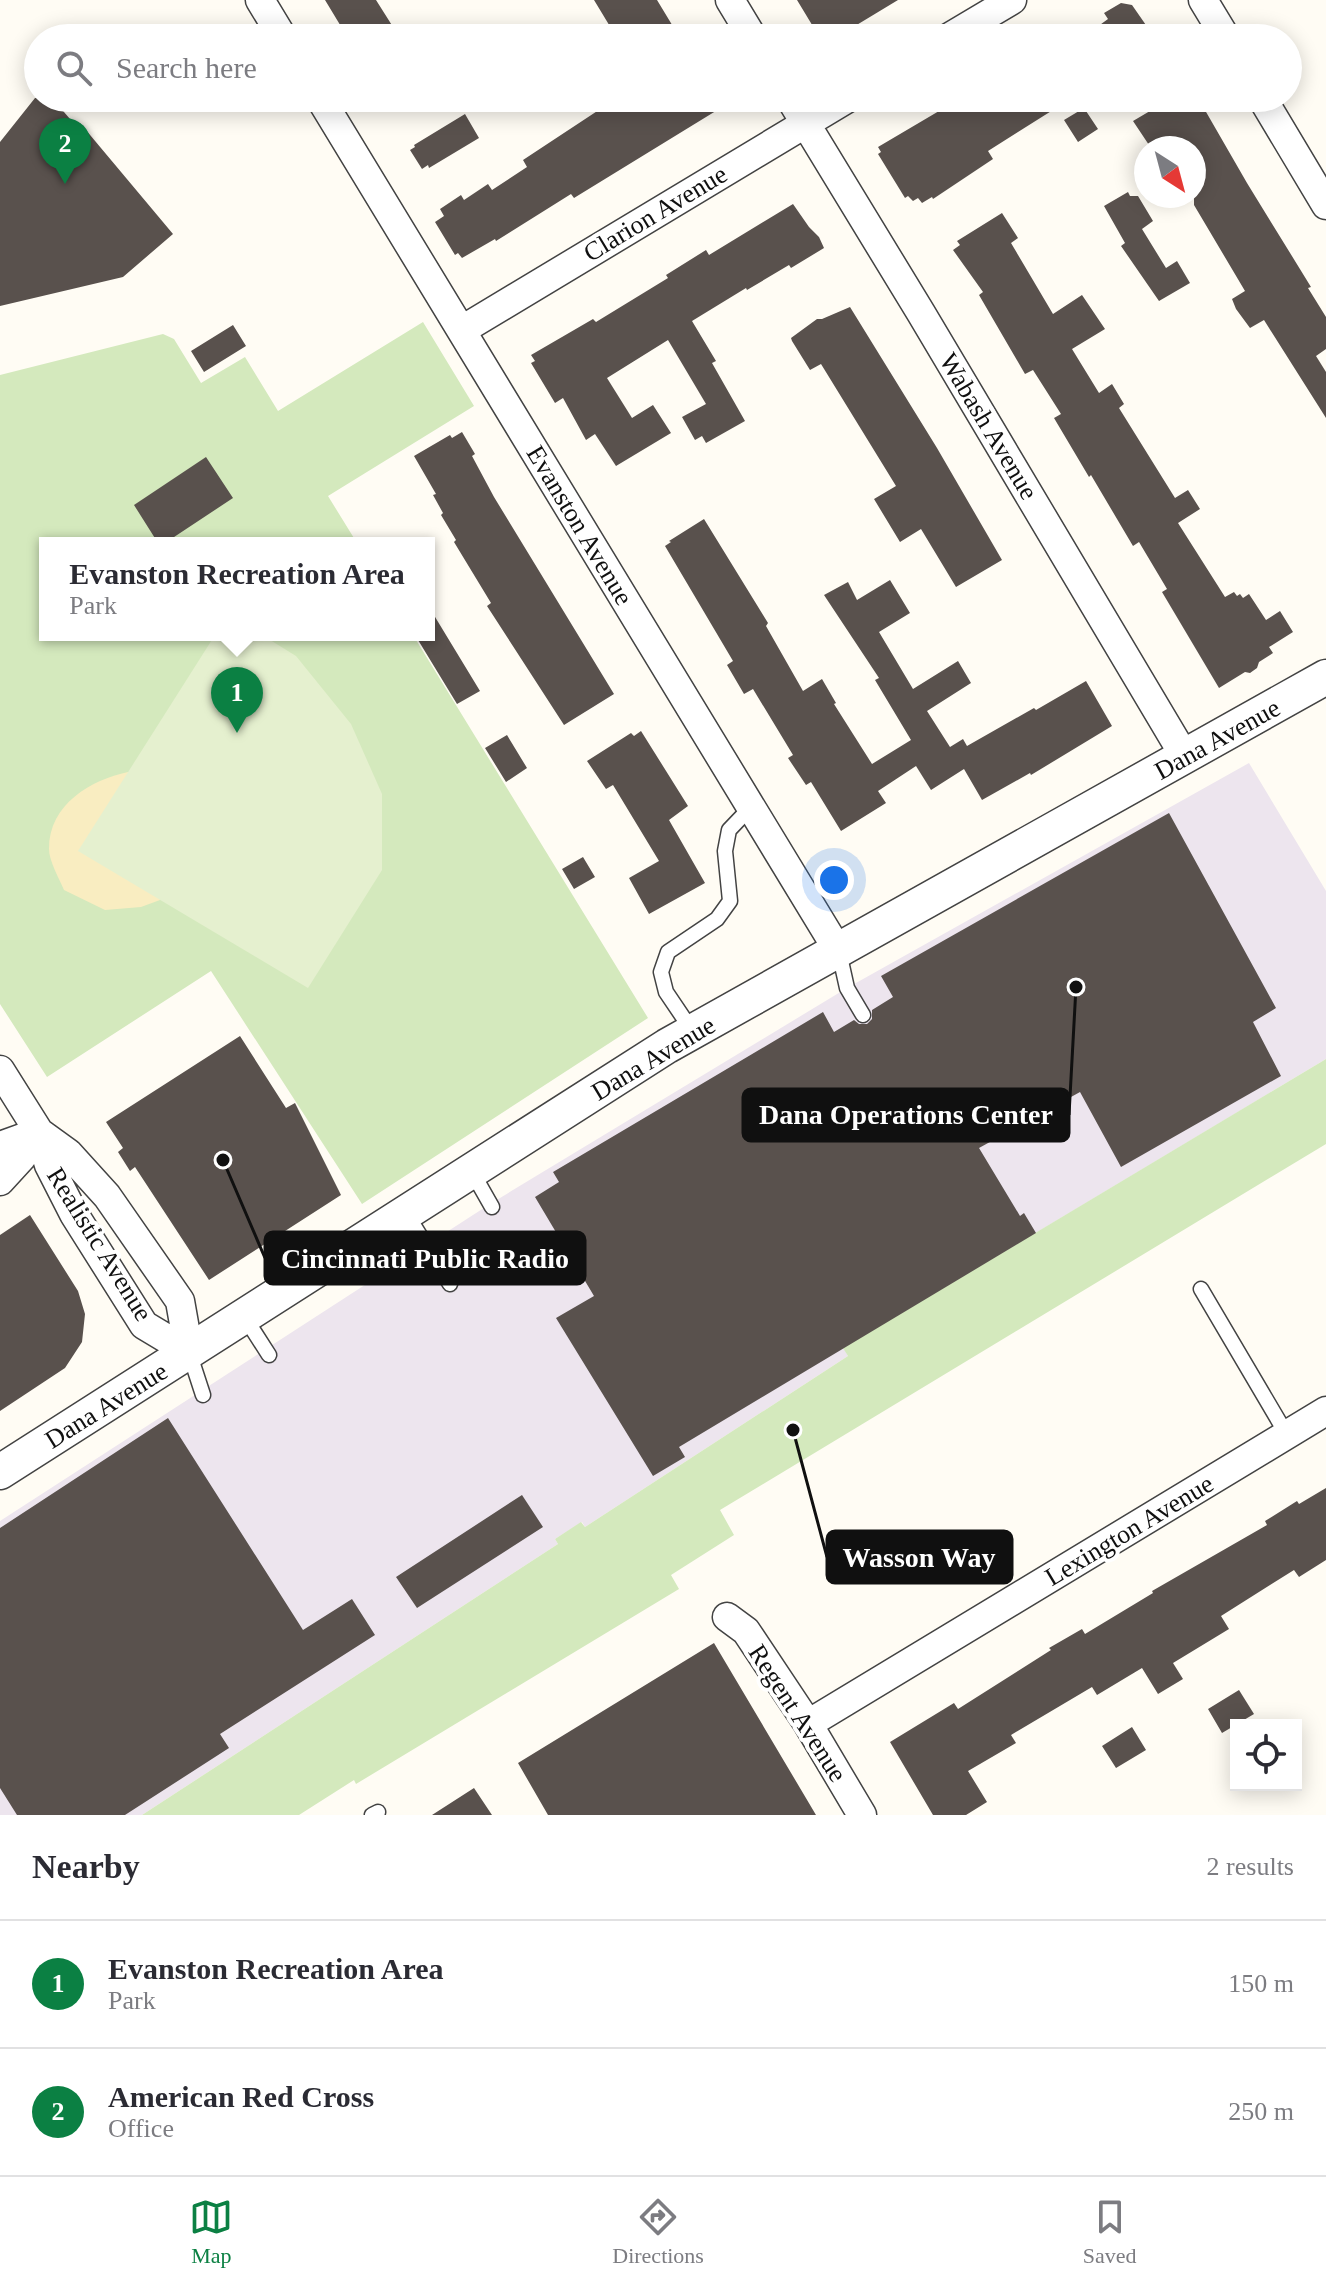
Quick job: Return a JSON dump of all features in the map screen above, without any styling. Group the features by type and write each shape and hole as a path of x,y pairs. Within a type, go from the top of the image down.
{"street":[{"path":"260,0 275,24"},
{"path":"730,0 745,24"},
{"path":"972,24 1012,0"},
{"path":"1203,0 1218,24"},
{"name":"Evanston Avenue","path":"329,112 839,952"},
{"name":"Wabash Avenue","path":"798,112 1185,757"},
{"name":"Clarion Avenue","path":"462,330 824,112"},
{"path":"1270,112 1326,205"},
{"name":"Dana Avenue","path":"0,1472 471,1170 693,1032 1326,677"},
{"name":"Realistic Avenue","path":"0,1070 39,1132 49,1165 74,1214 144,1325 189,1352"},
{"path":"0,1146 39,1132"},
{"path":"0,1181 39,1132"},
{"name":"Realistic Avenue","path":"39,1132 68,1153 107,1196 180,1301 189,1352"},
{"name":"Lexington Avenue","path":"808,1724 1326,1411"},
{"name":"Regent Avenue","path":"727,1617 746,1631 808,1724 862,1815"}],"lane":[{"path":"693,1032 666,992 661,972 668,952 717,919 730,901 725,851 729,830 751,807"},
{"path":"839,952 847,988 863,1015"},
{"path":"471,1170 492,1207"},
{"path":"405,1212 450,1284"},
{"path":"1201,1289 1287,1435"},
{"path":"244,1316 269,1355"},
{"path":"189,1352 203,1395"}],"shaded area":[{"path":"1249,763 1326,891 1326,1059 844,1348 848,1356 585,1527 582,1522 555,1539 558,1544 142,1815 0,1815 0,1521 490,1204 847,988"}],"green space":[{"path":"423,322 474,406 328,496 353,537 39,537 39,641 417,641 648,1018 362,1204 211,971 47,1077 0,1004 0,375 163,334 174,339 201,383 245,357 278,411"},
{"path":"211,641 272,641 296,656 351,724 382,794 382,870 308,988 78,851"},
{"path":"1326,1059 1326,1144 720,1510 734,1535 671,1575 679,1589 356,1784 354,1780 299,1815 142,1815 558,1544 555,1539 581,1522 585,1527 848,1356 843,1348"}],"sand":[{"path":"128,772 155,776 160,900 141,907 105,910 64,890 49,854 51,833 64,807 75,797 100,781"}],"building":[{"path":"325,0 376,0 391,24 340,24"},
{"path":"594,0 657,0 672,24 609,24"},
{"path":"797,0 898,0 858,24 812,24"},
{"path":"1121,3 1132,5 1145,24 1101,24 1108,19 1104,13"},
{"path":"24,112 64,112 76,126 80,123 173,234 123,277 0,306 0,142"},
{"path":"596,112 714,112 574,198 571,194 496,241 462,258 458,253 455,255 435,222 444,216 440,209 461,195 464,200 488,184 492,190 527,167 523,160"},
{"path":"937,112 1050,112 988,151 993,159 922,203 918,198 913,201 908,196 905,198 878,154 881,152 878,147"},
{"path":"1077,112 1087,112 1098,129 1078,142 1064,120"},
{"path":"1148,112 1206,112 1326,317 1326,349 1316,356 1326,372 1326,418 1264,320 1250,328 1236,309 1232,299 1245,291 1196,208 1206,208 1206,136 1143,136 1133,121"},
{"path":"465,114 479,138 429,168 428,165 422,169 410,150"},
{"path":"1128,192 1134,196 1134,208 1145,208 1153,221 1142,229 1166,268 1177,261 1190,283 1159,301 1121,246 1125,243 1104,206"},
{"path":"793,204 824,248 791,268 789,265 746,288 692,321 716,361 712,363 745,421 706,443 702,436 695,440 682,417 706,404 668,340 607,378 632,418 653,405 671,433 616,466 595,434 586,440 563,398 555,403 531,363 535,361 531,355 593,319 596,322 668,278 666,275 706,250 709,255"},
{"path":"1002,213 1018,238 1011,243 1053,314 1082,295 1105,329 1072,349 1099,393 1112,384 1124,404 1119,408 1175,498 1188,490 1200,509 1178,523 1225,597 1234,592 1243,598 1249,594 1266,620 1280,611 1293,632 1269,647 1273,653 1250,673 1245,672 1219,688 1162,592 1167,589 1139,542 1133,546 1091,475 1089,477 1054,418 1061,414 1033,370 1025,374 979,295 983,292 953,250 960,245 957,241"},
{"path":"850,307 1002,560 956,587 921,529 900,542 874,499 896,486 821,364 810,370 792,341 791,338 817,319"},
{"path":"233,325 246,346 204,372 191,351"},
{"path":"462,432 494,497 614,694 564,725 487,606 491,603 454,542 456,540 433,495 436,494 414,456 450,435 452,438"},
{"path":"206,457 233,498 174,537 154,537 134,505"},
{"path":"704,519 768,623 766,626 803,691 822,679 872,764 911,740 875,680 879,678 824,595 848,582 857,600 890,580 910,613 879,632 913,689 958,661 971,683 927,711 950,747 963,739 967,746 1086,681 1112,726 1031,775 982,800 964,769 931,790 916,766 878,791 886,803 841,831 811,782 806,785 788,758 793,755 753,689 744,694 727,665 733,661 665,546"},
{"path":"435,617 480,691 457,704 419,641 435,641"},
{"path":"641,731 688,806 669,820 705,883 649,914 629,878 659,861 613,785 606,789 587,761 631,733 634,736"},
{"path":"507,735 527,768 506,782 485,748"},
{"path":"1169,813 1276,1008 1253,1022 1281,1076 1121,1167 1080,1092 979,1148 1020,1216 1024,1213 1036,1233 679,1447 685,1457 653,1476 556,1318 594,1296 535,1197 559,1182 553,1172 823,1012 834,1032 854,1020 867,1024 872,1019 872,1010 893,997 881,976"},
{"path":"583,857 595,877 574,889 562,869"},
{"path":"240,1036 286,1108 295,1103 341,1195 209,1280 135,1167 130,1171 118,1152 123,1148 106,1122"},
{"path":"30,1215 78,1291 85,1314 82,1342 65,1368 0,1411 0,1235"},
{"path":"168,1418 303,1630 352,1599 375,1635 220,1734 229,1748 125,1815 17,1815 0,1788 0,1528"},
{"path":"1326,1488 1326,1560 1299,1577 1294,1570 1221,1616 1229,1629 1173,1663 1183,1679 1158,1694 1142,1668 1097,1695 1092,1687 1011,1735 1016,1743 968,1771 987,1802 966,1815 933,1815 890,1742 954,1703 958,1709 1051,1650 1049,1648 1082,1629 1085,1634 1152,1591 1267,1525 1265,1521 1297,1501 1299,1504"},
{"path":"522,1495 543,1527 417,1608 396,1577"},
{"path":"714,1643 816,1815 548,1815 518,1763"},
{"path":"1239,1690 1254,1714 1246,1719 1230,1719 1230,1728 1222,1733 1208,1709"},
{"path":"1132,1727 1146,1750 1116,1768 1102,1746"},
{"path":"474,1788 492,1815 432,1815"}],"place":[{"name":"American Red Cross","path":"65,184"},
{"name":"Evanston Recreation Area","path":"237,733"},
{"name":"Dana Operations Center","path":"1076,987"},
{"name":"Cincinnati Public Radio","path":"223,1160"},
{"name":"Wasson Way","path":"793,1430"}]}
